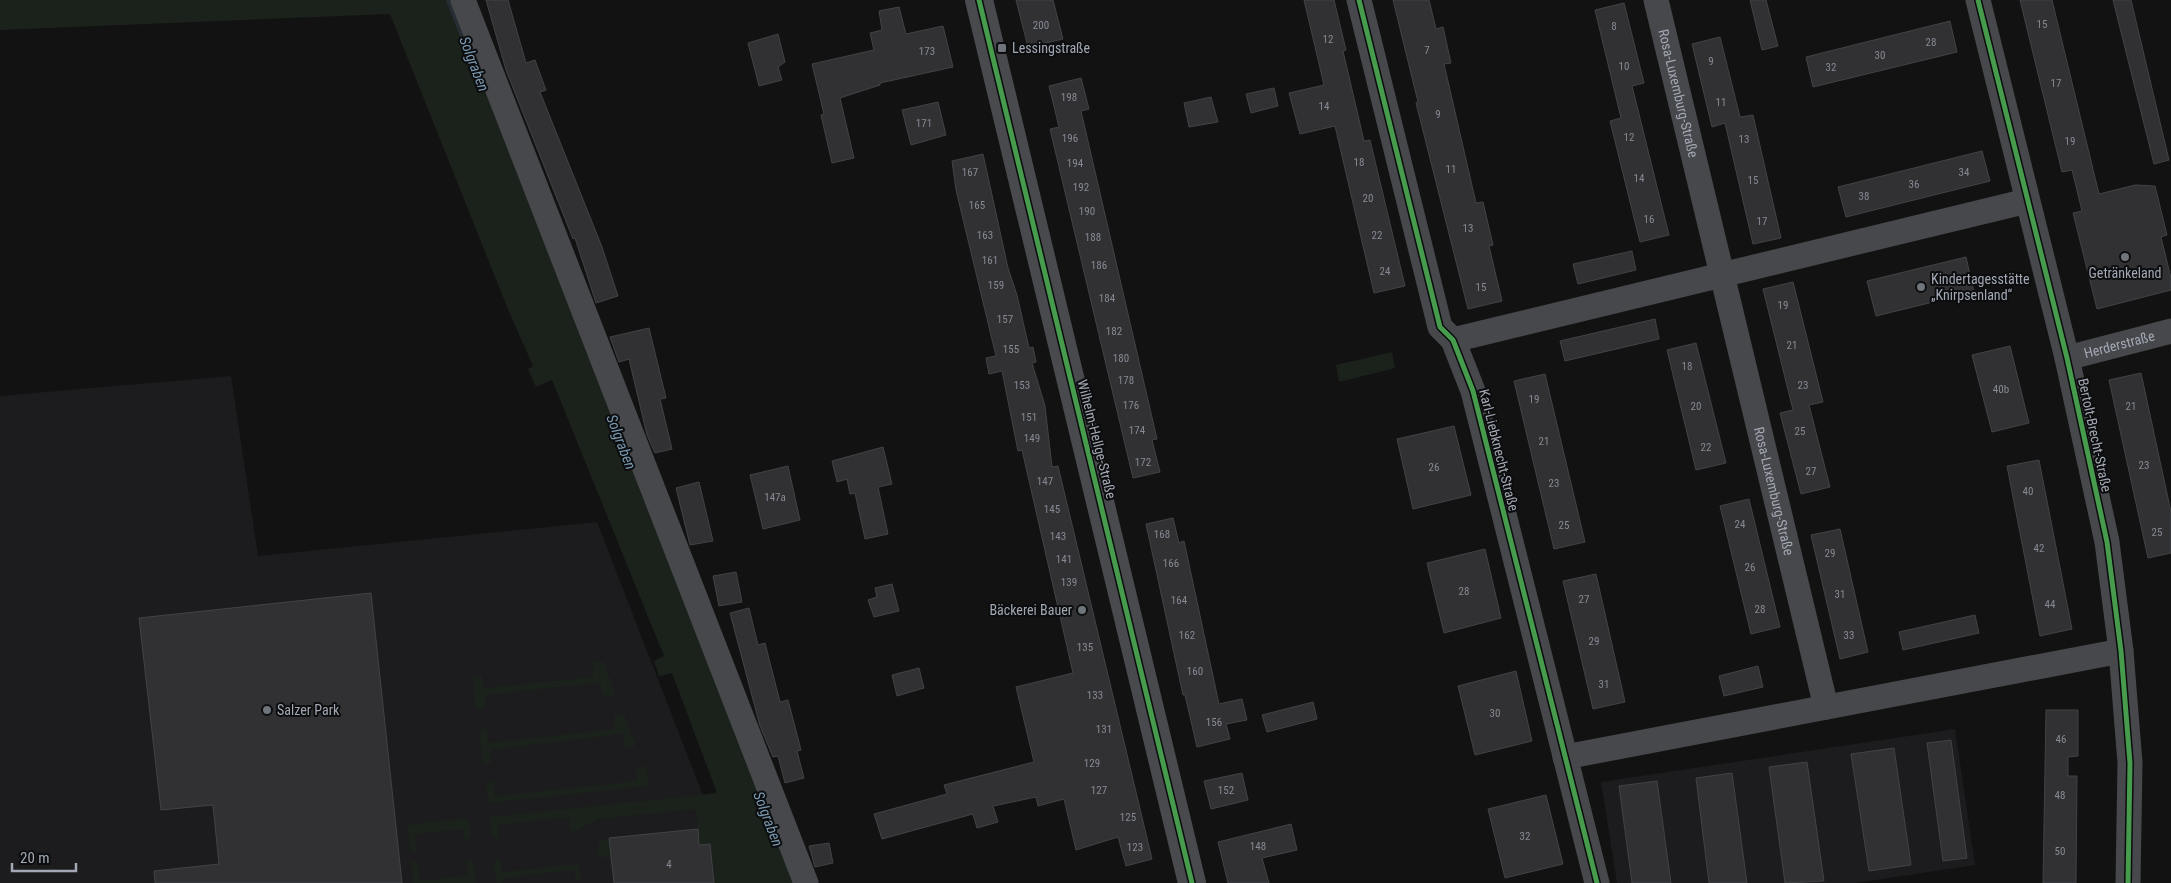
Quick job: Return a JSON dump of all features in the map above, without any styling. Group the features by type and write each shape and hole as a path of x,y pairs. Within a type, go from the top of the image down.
{"main road":[{"name":"Wilhelm-Hellge-Straße","path":"980,0 1192,883"}],"street":[{"path":"462,0 806,883"},
{"name":"Karl-Liebknecht-Straße","path":"1359,0 1440,327 1453,340 1473,391 1597,883"},
{"name":"Rosa-Luxemburg-Straße","path":"1656,0 1826,707"},
{"name":"Bertolt-Brecht-Straße","path":"1978,0 2067,358 2107,542 2121,651 2130,763 2128,883"},
{"path":"1453,340 2028,201"},
{"name":"Herderstraße","path":"2067,358 2171,331"},
{"path":"1565,757 2121,651"}],"shaded area":[{"path":"0,0 456,0 800,883 714,883 710,844 699,845 696,809 599,819 578,830 570,831 569,817 498,825 499,839 492,835 490,817 717,793 672,673 659,676 654,661 664,656 552,380 536,387 528,369 533,366 507,307 390,14 0,30"},
{"path":"1392,352 1395,368 1339,382 1336,365"},
{"path":"231,376 258,556 597,522 737,883 0,883 0,396"},
{"path":"593,662 604,662 615,693 611,696 603,694 600,683 485,695 485,708 479,711 475,706 473,677 482,676 484,688 593,677"},
{"path":"614,715 625,716 635,744 634,747 625,748 623,734 490,750 491,764 483,763 479,732 481,729 487,729 488,743 615,729"},
{"path":"1955,729 1975,865 1856,883 1617,883 1601,782"},
{"path":"643,766 647,768 649,786 488,803 486,787 489,782 493,781 495,796 637,781 636,767"},
{"path":"466,818 469,820 471,837 465,842 463,829 415,834 417,851 410,851 407,825"},
{"path":"609,838 614,883 610,857 597,857 599,842"},
{"path":"497,859 500,859 502,872 579,864 581,879 576,883 574,870 503,878 503,883 496,883 494,864"},
{"path":"417,861 420,881 468,875 467,861 471,861 474,865 476,883 413,883 411,862"}],"building":[{"path":"486,0 508,0 526,63 535,60 546,90 540,92 602,247 618,296 596,303 575,238 573,239 506,70"},
{"path":"1016,0 1053,0 1063,39 1028,47"},
{"path":"1304,0 1334,0 1346,50 1343,51 1364,141 1370,140 1405,286 1374,293 1335,126 1300,134 1289,93 1324,85"},
{"path":"1393,0 1429,0 1436,29 1443,27 1451,63 1444,64 1476,203 1483,202 1493,245 1489,246 1502,301 1468,309 1416,103 1418,102"},
{"path":"1750,0 1766,0 1778,46 1762,50"},
{"name":"Getränkeland","path":"2020,0 2052,0 2099,194 2135,185 2155,186 2167,235 2161,237 2171,278 2171,290 2097,309 2073,213 2082,211 2072,170 2062,172"},
{"path":"2113,0 2131,0 2169,160 2154,164"},
{"path":"1624,3 1644,83 1632,86 1669,235 1640,242 1610,121 1621,118 1595,10"},
{"path":"899,7 906,34 943,26 953,67 880,83 880,85 840,98 854,158 832,163 821,115 824,114 812,64 874,50 870,33 882,30 879,11"},
{"path":"1950,21 1957,52 1813,87 1806,57"},
{"path":"778,34 785,62 778,67 782,80 759,86 748,43"},
{"path":"1720,37 1740,117 1753,115 1781,238 1753,244 1725,123 1712,127 1692,44"},
{"path":"1081,78 1089,109 1081,111 1157,439 1152,440 1160,472 1133,478 1050,129 1059,127 1049,86"},
{"path":"1274,88 1278,106 1251,113 1246,94"},
{"path":"1211,97 1218,122 1189,127 1184,103"},
{"path":"938,102 946,135 911,145 902,110"},
{"path":"1982,151 1990,181 1846,217 1838,187"},
{"path":"983,154 1008,268 1017,295 1029,348 1033,347 1036,362 1032,363 1045,406 1052,467 1058,466 1152,859 1126,866 1118,837 1076,850 1064,799 1038,806 1036,797 993,806 998,822 977,828 973,814 882,839 874,814 947,794 944,785 1034,762 1016,687 1073,673 1022,450 1018,451 1002,371 989,374 986,358 996,356 956,190 952,161"},
{"path":"1632,251 1636,270 1578,284 1573,264"},
{"name":"Kindertagesstätte „Knirpsenland“","path":"1966,257 1974,292 1876,316 1867,281"},
{"path":"1793,282 1823,402 1809,405 1830,487 1801,494 1780,413 1793,410 1763,289"},
{"path":"1655,319 1659,339 1565,361 1560,341"},
{"path":"649,328 666,398 660,399 672,449 655,453 647,435 629,359 619,362 610,337"},
{"path":"1696,343 1726,463 1696,470 1667,350"},
{"path":"2010,346 2029,423 1992,432 1972,355"},
{"path":"2141,373 2171,512 2171,553 2148,558 2109,380"},
{"path":"1545,374 1585,542 1554,549 1514,381"},
{"path":"1454,426 1471,495 1413,509 1397,439"},
{"path":"883,447 892,484 878,487 888,534 865,539 855,493 850,494 847,479 837,482 832,461"},
{"path":"2039,460 2072,629 2040,636 2007,466"},
{"path":"788,466 800,520 763,529 750,475"},
{"path":"699,482 713,541 690,545 676,488"},
{"path":"1749,499 1780,627 1751,634 1720,506"},
{"path":"1173,518 1179,543 1184,541 1219,704 1242,699 1247,720 1226,724 1230,739 1197,747 1185,695 1183,695 1146,524"},
{"path":"1840,529 1868,652 1840,659 1811,535"},
{"path":"1485,549 1501,618 1444,633 1427,563"},
{"path":"736,572 742,602 719,606 713,576"},
{"path":"1596,574 1625,702 1593,709 1563,581"},
{"path":"892,584 899,611 874,617 868,600 877,597 875,588"},
{"name":"Salzer Park","path":"371,593 402,883 155,883 154,871 219,864 213,805 161,810 139,618"},
{"path":"749,608 758,645 765,643 780,702 788,700 801,750 797,751 804,778 785,783 778,756 773,757 760,726 730,613"},
{"path":"1975,615 1979,633 1903,650 1899,632"},
{"path":"1758,666 1763,687 1724,696 1719,676"},
{"path":"919,668 924,688 897,696 892,675"},
{"path":"1516,671 1532,741 1475,755 1458,686"},
{"path":"1313,702 1317,719 1267,732 1262,715"},
{"path":"2046,710 2078,710 2078,756 2068,757 2068,776 2077,776 2076,883 2043,883"},
{"path":"1951,740 1967,858 1943,861 1927,743"},
{"path":"1894,748 1911,865 1869,871 1851,754"},
{"path":"1807,762 1824,881 1785,883 1769,767"},
{"path":"1242,773 1248,800 1211,809 1204,781"},
{"path":"1732,773 1747,883 1709,883 1696,778"},
{"path":"1657,781 1671,883 1632,883 1619,786"},
{"path":"1546,795 1563,864 1505,878 1488,809"},
{"path":"1291,824 1297,850 1262,858 1269,883 1228,883 1218,842"},
{"path":"698,829 699,845 710,844 714,883 614,883 609,838"},
{"path":"829,843 833,863 815,867 809,846"}],"waterway":[{"name":"Solgraben","path":"449,0 476,69"}],"cycle path":[{"path":"979,0 1192,883"},
{"path":"1359,0 1440,327 1453,340 1473,391 1597,883"},
{"path":"1978,0 2067,358 2107,542 2121,651 2130,763 2128,883"}],"place":[{"name":"Lessingstraße","path":"1002,48"},
{"name":"Getränkeland","path":"2125,257"},
{"name":"Kindertagesstätte „Knirpsenland“","path":"1921,287"},
{"name":"Bäckerei Bauer","path":"1082,610"},
{"name":"Salzer Park","path":"267,710"}]}
